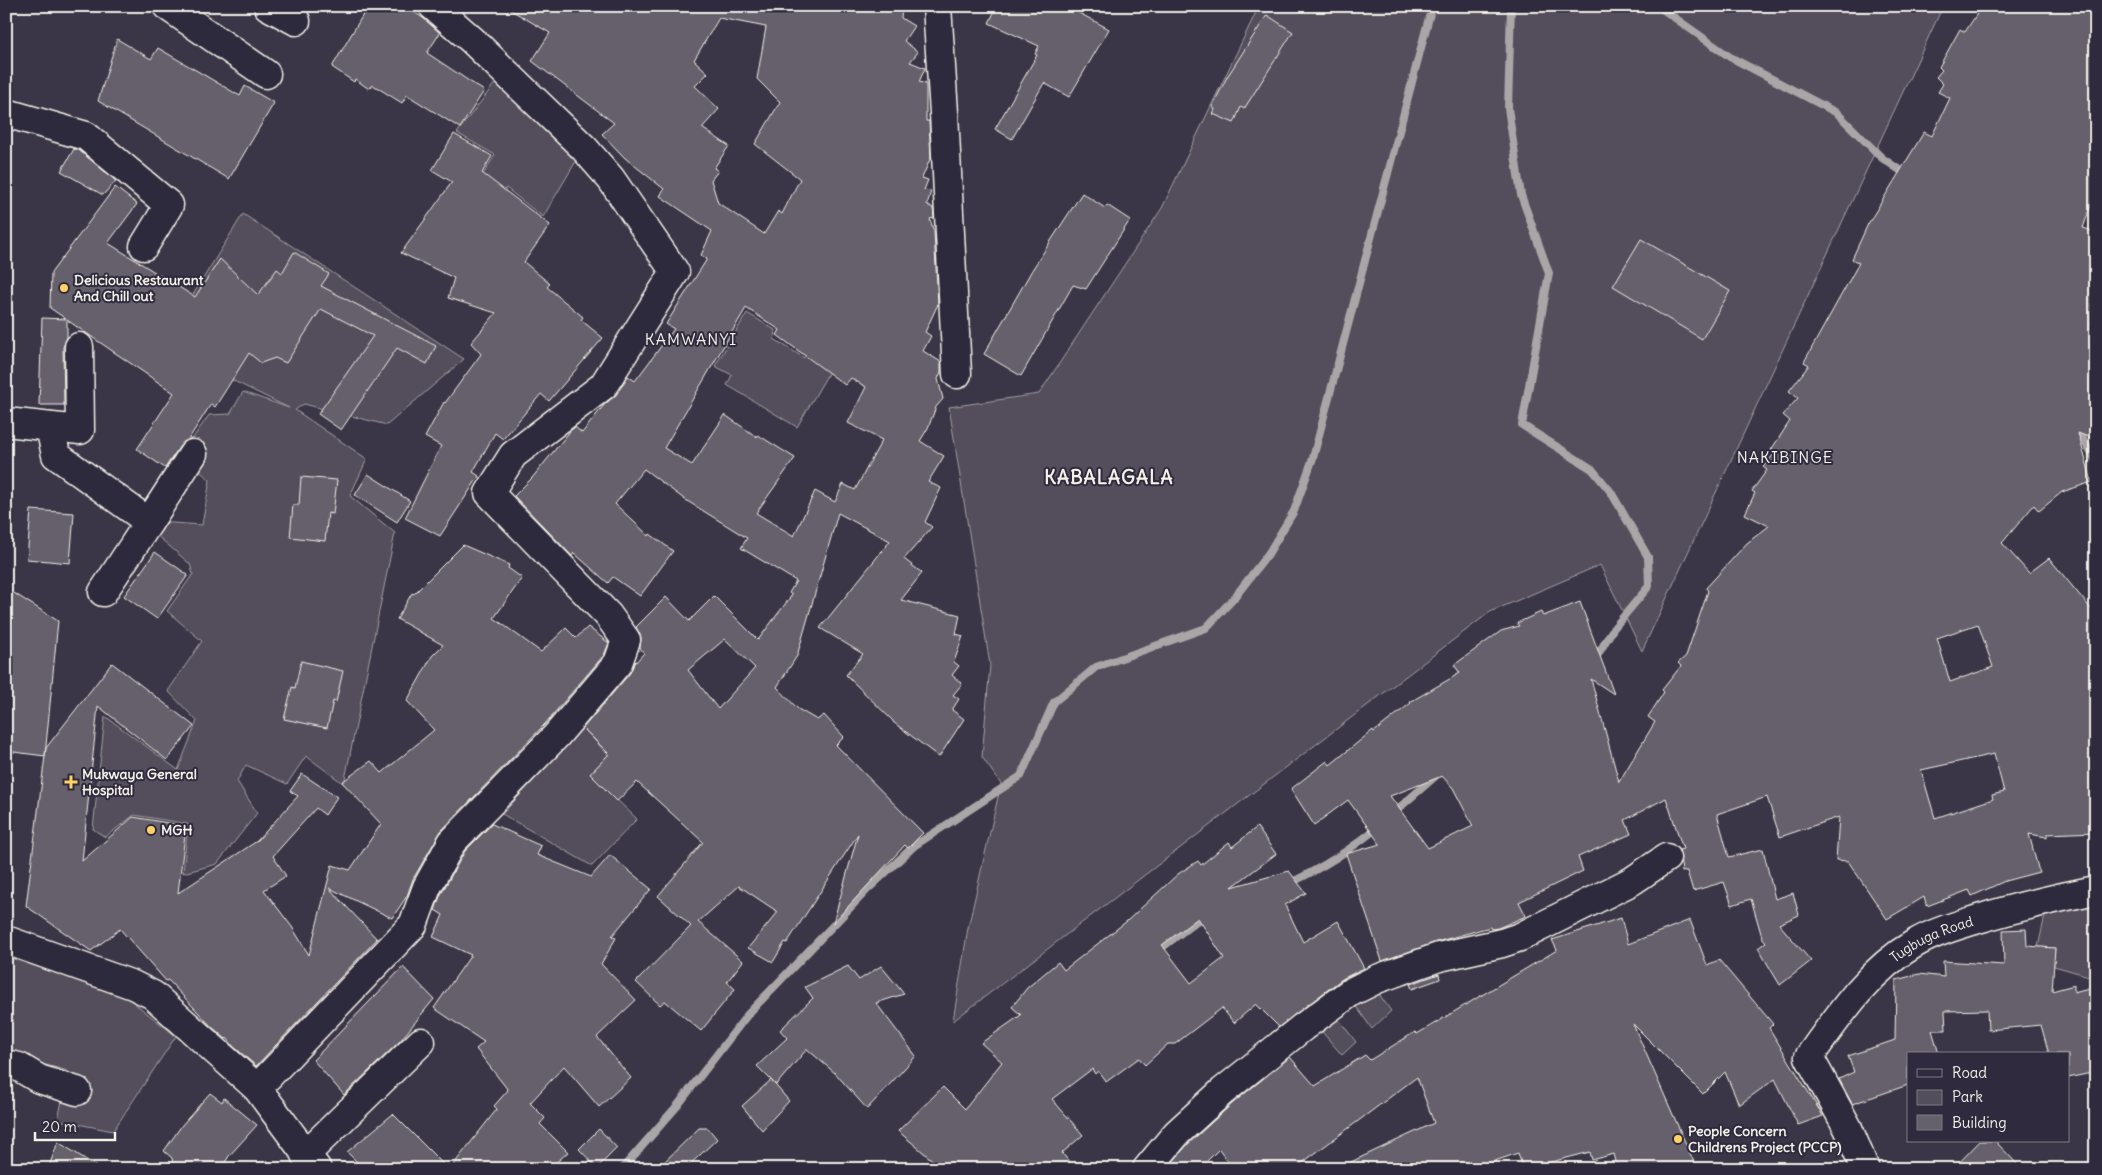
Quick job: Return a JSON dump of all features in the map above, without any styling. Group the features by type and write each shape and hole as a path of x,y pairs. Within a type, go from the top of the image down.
{"street":[{"path":"167,6 266,74"},
{"path":"268,6 296,21"},
{"path":"257,1088 413,925 427,888 452,842 556,736 618,664 626,640 608,615 489,493 513,455 603,386 675,272 611,179 584,148 472,40 433,6"},
{"path":"937,6 957,374"},
{"path":"6,113 86,136 168,205 144,246"},
{"path":"6,422 80,430 79,347"},
{"path":"50,426 56,455 149,522"},
{"path":"103,592 193,454"},
{"path":"1147,1169 1177,1134 1223,1091 1302,1027 1351,992 1377,979 1439,958 1502,944 1520,937 1632,881 1666,858"},
{"name":"Tugbuga Road","path":"1865,1169 1848,1128 1809,1057 1848,1001 1886,965 1914,944 1948,929 2029,904 2096,890"},
{"path":"6,940 132,985 153,995 257,1088 311,1162 422,1042"},
{"path":"6,1064 19,1066 39,1079 77,1091"}],"green space":[{"path":"1259,6 1943,6 1642,651 1600,565 1490,612 953,1021 968,928 1001,784 982,757 990,665 949,407 1039,394 1162,208"},
{"path":"495,83 582,151 543,217 506,188 483,218 468,199 495,155 457,133"},
{"path":"243,214 464,359 387,425 304,404 295,410 367,459 350,496 395,533 344,784 306,756 287,784 246,765 237,781 257,813 217,864 183,873 188,824 134,815 105,837 93,829 105,716 178,770 197,721 168,691 202,641 167,611 193,574 190,564 154,533 158,522 202,525 210,480 181,455 209,415 230,414 243,392 289,408 195,362 170,332"},
{"path":"747,313 775,330 774,339 804,358 822,330 844,346 797,427 727,385 732,375 715,366"},
{"path":"583,728 608,755 590,774 637,819 592,866 502,814"},
{"path":"2096,902 2096,978 2054,966 2055,948 2038,947 2046,911"},
{"path":"6,955 120,992 176,1036 113,1131 58,1120 68,1071 6,1054"},
{"path":"1372,984 1391,1011 1372,1029 1351,999"},
{"path":"1333,1012 1356,1042 1342,1055 1317,1026"}],"building":[{"path":"371,6 405,6 423,18 440,33 427,53 484,91 460,128 407,95 402,103 373,85 369,89 355,79 354,82 332,67 364,13 366,14"},
{"path":"504,6 902,6 901,18 914,26 904,41 918,52 910,62 925,68 919,82 926,84 926,121 929,121 931,157 922,178 928,180 924,190 931,191 927,205 933,208 934,218 930,219 934,232 938,304 925,332 931,336 923,351 941,362 941,372 938,379 943,399 936,407 928,428 920,441 944,456 928,482 941,488 925,522 932,527 904,559 922,573 901,600 960,615 956,634 963,636 954,662 959,666 952,675 962,684 953,695 959,699 952,710 964,719 939,757 893,722 846,675 863,654 820,628 890,541 838,513 797,656 777,687 798,709 817,720 824,715 844,737 836,745 923,833 908,848 905,845 833,923 858,834 773,962 748,948 778,912 739,886 698,922 743,961 727,982 735,989 701,1031 665,1001 660,1005 636,982 691,926 658,896 703,842 637,782 617,801 590,774 609,754 583,728 630,673 635,661 644,653 640,648 641,637 636,627 666,597 689,621 714,596 758,640 792,595 789,593 796,581 741,548 747,538 684,499 644,469 615,504 649,536 650,534 673,551 640,596 613,577 608,583 574,553 572,556 514,496 532,478 571,430 575,427 582,433 604,405 616,395 628,376 635,381 674,329 666,324 707,259 701,255 712,231 660,196 664,189 625,158 602,134 614,123 532,61 550,33","holes":["719,18 766,27 757,79 780,102 755,144 800,179 782,214 778,211 764,234 718,203 711,180 718,171 714,168 729,146 702,128 719,109 695,86 708,73 694,60","746,308 780,330 777,335 845,385 851,378 866,387 848,423 882,440 855,490 843,484 835,502 815,491 794,536 756,513 795,458 758,435 757,437 725,415 692,465 664,448","725,639 755,668 718,709 688,670"]},
{"path":"997,6 1066,6 1109,29 1069,97 1044,83 1012,139 995,129 1037,55 1035,54 1039,46 989,23"},
{"path":"1982,6 2096,6 2096,191 2083,228 2096,232 2096,285 2094,285 2090,328 2096,329 2096,440 2078,433 2092,482 2062,492 2039,511 2034,505 2002,543 2029,573 2049,558 2096,615 2096,832 2047,834 2047,837 2029,834 2039,872 2005,881 1972,896 1969,890 1927,906 1924,897 1887,919 1848,861 1836,860 1839,817 1780,837 1767,797 1717,814 1729,857 1763,849 1775,899 1793,893 1799,915 1779,924 1811,961 1780,985 1758,948 1766,942 1762,937 1751,899 1732,905 1724,882 1693,891 1687,871 1682,872 1679,850 1683,849 1666,798 1625,820 1631,834 1578,857 1583,871 1519,902 1526,916 1498,928 1491,929 1490,927 1436,942 1382,961 1346,854 1380,844 1348,800 1314,825 1291,789 1327,761 1330,765 1410,702 1460,673 1454,665 1501,631 1519,626 1517,623 1541,612 1543,616 1580,602 1614,694 1591,679 1619,782 1655,722 1648,717 1664,692 1662,690 1681,666 1678,663 1686,656 1708,591 1706,588 1747,543 1769,526 1745,514 1755,493 1752,491 1767,470 1763,467 1775,453 1771,450 1790,421 1783,415 1798,398 1789,391 1809,365 1804,362 1859,263 1852,259 1868,224 1924,132 1932,136 1950,98 1938,92 1943,84 1936,77 1942,70 1939,67 1960,29 1965,32","holes":["1978,624 1993,667 1950,682 1937,638","1994,754 2004,792 1992,795 1993,799 1935,818 1921,770","1442,776 1453,788 1473,826 1428,848 1390,796"]},
{"path":"1267,15 1293,32 1244,109 1241,107 1234,123 1213,114 1215,109 1212,107 1227,77"},
{"path":"117,39 151,59 158,48 240,96 245,86 274,103 229,179 98,101"},
{"path":"454,134 492,156 482,173 550,225 524,262 550,284 547,287 583,317 581,320 603,338 549,401 541,394 503,439 495,433 473,472 479,476 440,536 405,518 441,446 425,437 444,402 481,354 471,343 496,313 448,298 454,278 401,253 452,182 432,170"},
{"path":"74,149 79,150 116,181 103,195 61,171"},
{"path":"115,187 137,204 108,243 195,297 220,259 258,295 277,269 282,273 294,252 329,274 321,286 436,346 427,364 397,348 341,430 318,414 373,336 321,309 286,363 275,358 261,363 249,353 215,407 211,404 188,440 180,446 165,468 137,449 174,393 67,320 67,338 63,347 64,405 39,405 42,318 66,319 50,308 51,273"},
{"path":"1082,193 1105,208 1107,205 1130,220 1086,289 1073,285 1021,376 984,354 1032,270"},
{"path":"1641,239 1730,291 1702,339 1613,286"},
{"path":"368,474 410,501 397,522 355,495"},
{"path":"301,477 337,480 333,514 328,513 325,541 290,537 293,505 299,505"},
{"path":"31,510 74,513 70,563 27,559"},
{"path":"463,545 509,565 508,568 522,578 494,618 541,652 566,628 576,638 588,627 609,643 604,655 544,725 441,831 413,879 407,896 392,918 329,888 377,939 256,1066 233,1046 227,1038 212,1027 168,980 166,981 120,929 91,951 26,906 46,748 112,663 194,726 167,760 98,706 82,861 133,817 186,826 178,893 257,841 298,796 290,791 302,774 337,797 325,815 316,808 273,856 286,876 264,890 292,927 309,955 332,865 350,870 381,824 342,782 371,761 382,773 434,730 407,701 432,656 443,645 397,619 412,593 414,594"},
{"path":"155,552 188,575 157,619 124,596"},
{"path":"6,588 58,621 45,756 6,751"},
{"path":"301,661 343,671 336,702 333,701 327,728 284,719 292,687 295,688"},
{"path":"492,824 541,846 537,855 591,877 610,855 651,889 612,936 616,938 601,964 636,1000 597,1037 631,1078 599,1107 564,1066 530,1103 545,1118 540,1124 568,1152 549,1169 450,1169 497,1109 494,1106 508,1090 476,1049 484,1042 434,1008 471,955 433,937 443,915 435,910 441,894 465,851"},
{"path":"1257,827 1276,854 1232,887 1289,871 1306,893 1285,905 1303,942 1338,921 1364,968 1342,979 1279,1027 1256,1004 1234,1023 1222,1008 1175,1044 1168,1044 1145,1065 1139,1058 1106,1082 1098,1071 1095,1074 1092,1069 1052,1099 1083,1135 1062,1153 1075,1169 943,1169 898,1131 943,1087 965,1109 1002,1062 981,1043 1021,1015 1012,1007 1027,988 1058,962 1064,970 1127,921 1178,874 1198,861 1201,865 1229,842 1232,847","holes":["1198,918 1224,958 1191,983 1162,945"]},
{"path":"1621,918 1628,944 1690,920 1707,965 1719,960 1773,1024 1769,1028 1823,1116 1798,1125 1775,1079 1739,1105 1725,1072 1703,1094 1633,1024 1697,1169 1618,1169 1614,1154 1592,1160 1590,1152 1524,1169 1518,1153 1472,1169 1336,1169 1434,1123 1417,1077 1294,1169 1234,1169 1219,1149 1199,1169 1176,1169 1171,1164 1188,1144 1233,1103 1290,1057 1315,1086 1365,1055 1370,1060 1415,1032 1417,1034 1557,950 1552,940"},
{"path":"2026,929 2027,946 2055,948 2052,991 2074,985 2074,992 2096,986 2096,1072 2070,1078 2070,1052 2048,1052 2041,1025 1988,1030 1987,1010 1945,1011 1946,1030 1932,1030 1938,1052 1907,1052 1907,1085 1852,1104 1839,1079 1854,1072 1848,1056 1895,1040 1896,980 1919,974 1944,977 1943,961 2004,965 2003,930"},
{"path":"848,966 859,980 881,966 904,994 876,1003 916,1056 867,1109 836,1074 807,1049 776,1085 757,1066 787,1038 780,1030 813,998 805,987"},
{"path":"403,967 434,999 400,1041 344,1095 313,1060"},
{"path":"1439,974 1440,979 1412,989 1410,984"},
{"path":"771,1080 789,1101 762,1130 742,1106"},
{"path":"210,1093 222,1102 224,1098 257,1125 229,1156 221,1169 180,1169 173,1164 172,1158 164,1151 182,1125"},
{"path":"393,1114 448,1169 364,1169 347,1152"},
{"path":"699,1128 708,1128 717,1139 685,1169 657,1169"},
{"path":"599,1129 617,1148 597,1168 579,1149"},
{"path":"58,1142 101,1169 48,1169"},
{"path":"1979,1142 1996,1142 2022,1169 1953,1169"}],"waterway":[{"path":"622,1169 678,1105 748,1014 868,889 914,846 1021,776 1054,702 1096,667 1206,628 1234,598 1268,554 1294,511 1313,458 1432,6"},
{"path":"1511,6 1508,108 1521,195 1549,273 1522,425 1592,469 1611,492 1648,557 1649,586 1613,629 1594,661"},
{"path":"1658,6 1730,57 1837,113 1882,158 1907,175"},
{"path":"2075,426 2096,461"},
{"path":"2096,502 2096,510"},
{"path":"1391,815 1439,773"},
{"path":"1288,884 1335,858 1379,826"},
{"path":"1156,952 1203,916 1208,915"}],"place":[{"name":"Delicious Restaurant And Chill out","path":"64,288"},
{"name":"Mukwaya General Hospital","path":"71,782"},
{"name":"MGH","path":"151,830"},
{"name":"People Concern Childrens Project (PCCP)","path":"1678,1139"}],"district":[{"name":"KAMWANYI","path":"691,339"},
{"name":"NAKIBINGE","path":"1785,457"},
{"name":"KABALAGALA","path":"1109,477"}]}
